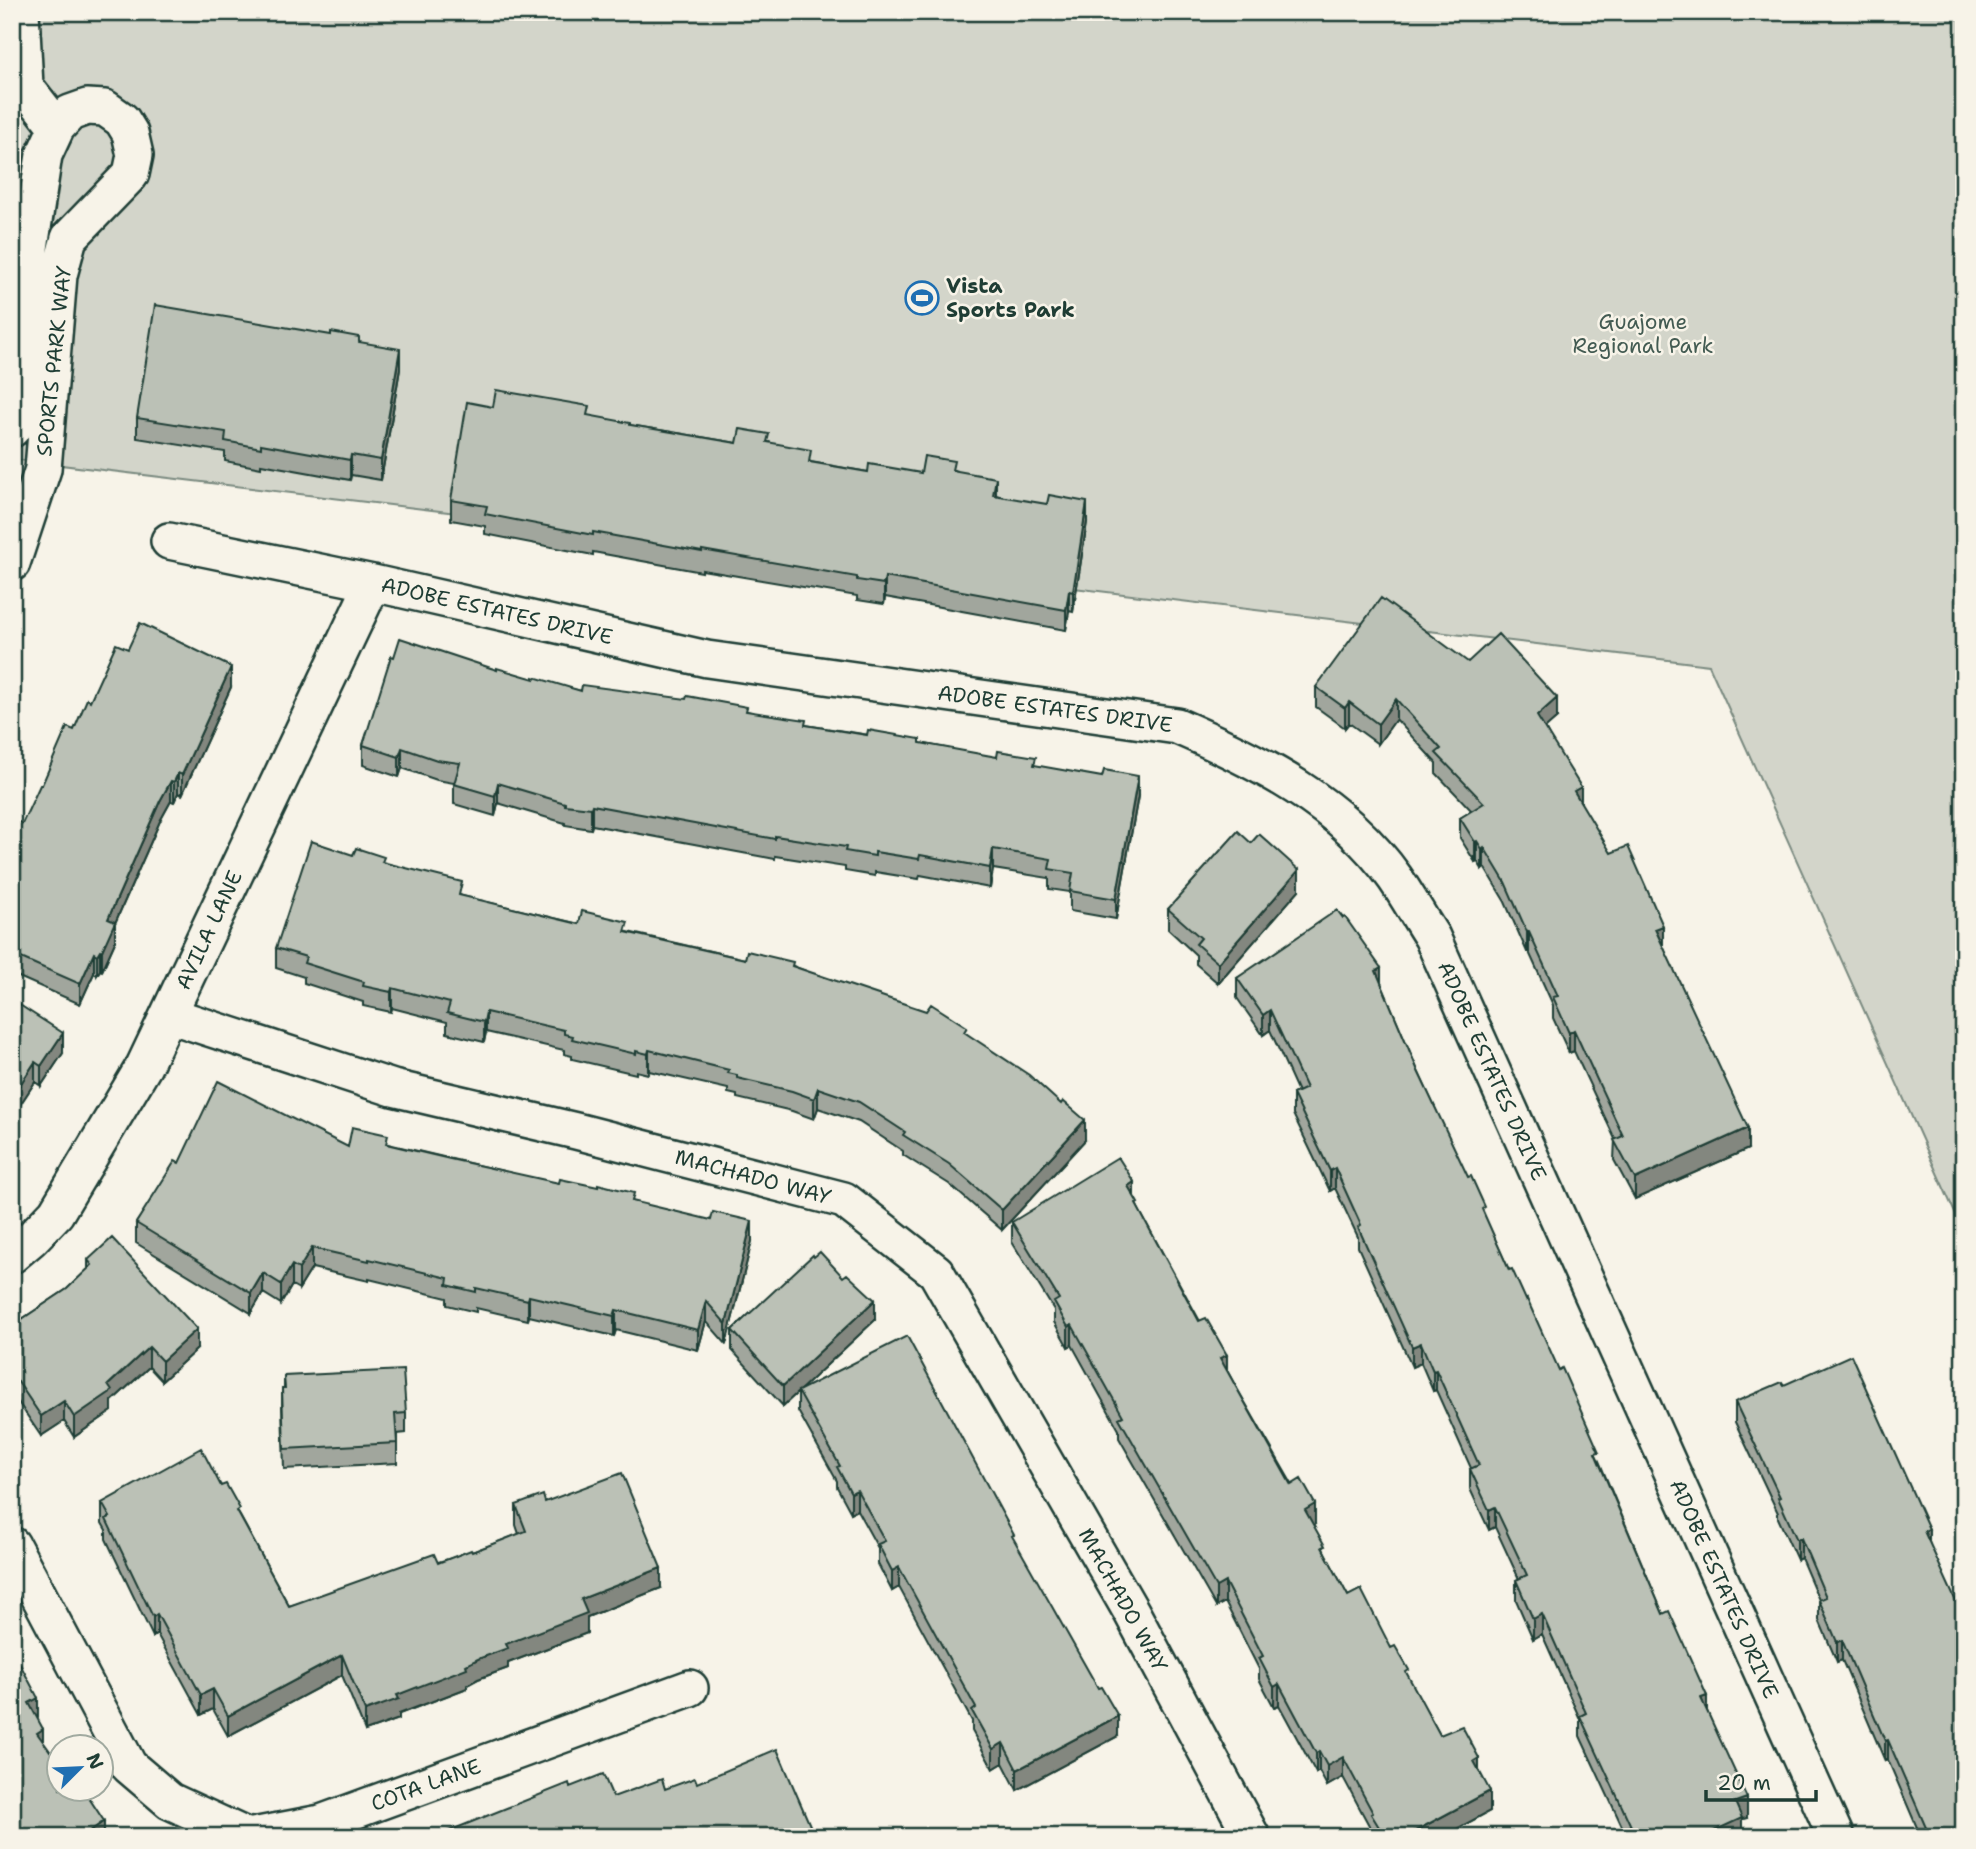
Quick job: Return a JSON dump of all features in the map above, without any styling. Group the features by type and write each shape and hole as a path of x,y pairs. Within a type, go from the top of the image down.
{"street":[{"path":"21,12 25,86 57,127"},
{"name":"SPORTS PARK WAY","path":"12,429 31,243 44,155 57,127 70,113 87,107 105,108 122,120 130,133 135,155 131,174 69,238 59,275 43,469 14,556"},
{"name":"SPORTS PARK WAY","path":"12,512 14,556"},
{"name":"ADOBE ESTATES DRIVE","path":"169,541 373,583 707,659 1177,726 1269,769 1320,803 1354,831 1394,876 1432,937 1836,1837"},
{"name":"AVILA LANE","path":"12,1255 56,1213 144,1066 373,583"},
{"name":"MACHADO WAY","path":"169,1015 393,1088 589,1134 844,1200 936,1272 1132,1613 1252,1837"},
{"name":"COTA LANE","path":"12,1545 129,1766 170,1801 248,1837 321,1823 690,1688"}],"green space":[{"name":"Guajome Regional Park","path":"12,12 1964,12 1964,1233 1709,665 12,459"}],"building":[{"path":"155,305 331,335 331,332 359,337 359,342 400,349 381,460 351,455 350,460 261,444 261,448 225,441 226,432 137,418"},
{"path":"496,390 589,406 587,415 630,425 737,443 740,429 769,434 767,442 811,450 809,462 868,472 869,464 921,473 924,456 954,461 952,470 996,478 993,495 1047,504 1049,495 1087,502 1073,592 1069,591 1066,610 885,577 884,584 857,580 857,577 593,532 593,535 485,514 487,506 451,500 467,402 493,407"},
{"path":"1381,598 1468,662 1498,634 1557,698 1537,716 1581,787 1574,791 1611,853 1628,846 1663,926 1655,929 1748,1128 1635,1179 1614,1140 1623,1136 1574,1030 1569,1033 1553,997 1558,996 1505,882 1484,847 1482,849 1477,841 1475,842 1460,818 1484,803 1436,753 1441,749 1396,699 1378,724 1349,702 1345,708 1316,687"},
{"path":"140,623 231,667 182,775 178,773 174,782 171,781 160,801 108,919 115,922 102,951 97,955 94,953 80,984 12,954 12,837 19,822 22,824 42,785 67,727 74,730 87,699 90,701 116,644 128,649"},
{"path":"400,638 497,670 534,677 581,691 582,685 686,699 687,696 747,707 746,711 806,720 805,725 867,735 868,730 997,757 998,751 1036,757 1034,765 1102,777 1104,770 1138,776 1116,899 1070,891 1073,873 1049,869 1051,859 993,849 990,868 920,855 919,859 875,852 875,856 845,851 846,847 775,836 775,839 592,805 591,808 565,805 498,783 495,796 454,784 460,763 437,760 402,748 399,757 363,745 391,656 394,657"},
{"path":"1238,831 1251,843 1259,834 1299,870 1218,963 1196,944 1201,938 1168,909"},
{"path":"311,841 353,855 356,848 384,857 382,862 462,882 459,895 579,924 582,911 628,922 625,932 745,959 747,951 793,962 792,966 926,1011 931,1004 967,1027 964,1032 1029,1075 1061,1104 1063,1101 1085,1120 1002,1210 949,1164 903,1135 905,1132 859,1102 818,1088 814,1099 737,1078 737,1075 728,1073 729,1070 649,1050 648,1054 636,1051 636,1054 572,1039 573,1036 564,1034 564,1030 486,1012 484,1022 447,1013 450,1003 392,988 391,992 363,986 364,982 304,963 306,957 276,948"},
{"path":"1337,910 1345,917 1381,968 1376,971 1418,1071 1468,1177 1471,1176 1485,1207 1482,1209 1509,1270 1512,1269 1527,1299 1559,1370 1562,1368 1599,1452 1595,1453 1663,1614 1669,1611 1707,1696 1701,1698 1747,1798 1735,1802 1742,1818 1701,1837 1636,1837 1580,1716 1586,1713 1542,1614 1533,1619 1516,1580 1527,1575 1495,1507 1489,1510 1470,1469 1479,1465 1436,1370 1433,1371 1421,1343 1412,1347 1358,1227 1361,1225 1335,1168 1330,1171 1293,1094 1306,1088 1270,1010 1263,1015 1237,978"},
{"path":"12,1000 63,1033 41,1066 35,1062 12,1097"},
{"path":"218,1081 348,1147 352,1127 388,1135 386,1144 559,1183 560,1179 598,1187 598,1184 634,1193 632,1201 711,1220 713,1212 752,1221 726,1324 706,1301 698,1330 616,1310 614,1316 529,1296 528,1300 476,1288 476,1292 447,1285 448,1278 312,1248 299,1269 292,1265 281,1284 263,1273 251,1293 136,1223 175,1161 179,1163"},
{"path":"1118,1157 1134,1182 1128,1186 1138,1203 1136,1204 1199,1321 1206,1318 1227,1355 1220,1358 1291,1485 1301,1479 1315,1504 1305,1510 1348,1596 1361,1589 1391,1648 1395,1646 1409,1670 1406,1672 1440,1735 1462,1726 1479,1758 1474,1761 1490,1791 1404,1837 1385,1837 1343,1757 1327,1766 1319,1751 1316,1753 1279,1684 1274,1687 1259,1658 1263,1656 1225,1582 1216,1587 1119,1418 1123,1416 1072,1325 1068,1327 1054,1302 1059,1299 1012,1222"},
{"path":"112,1238 197,1329 162,1361 149,1347 108,1385 112,1391 74,1417 64,1401 41,1416 12,1373 12,1319 20,1314 22,1319 67,1289 92,1265 88,1260"},
{"path":"820,1252 843,1277 847,1274 875,1300 783,1386 732,1330 813,1255 814,1257"},
{"path":"907,1336 1014,1535 1012,1536 1098,1688 1101,1687 1118,1716 1017,1770 1003,1743 993,1749 972,1711 976,1708 899,1567 892,1571 878,1544 885,1541 857,1490 851,1493 837,1467 840,1466 798,1391"},
{"path":"1851,1355 1929,1529 1924,1531 1964,1619 1964,1837 1930,1837 1842,1640 1837,1642 1819,1600 1826,1597 1801,1538 1797,1540 1778,1498 1780,1497 1735,1402 1782,1382 1784,1385"},
{"path":"403,1370 406,1413 395,1414 397,1443 284,1449 284,1376"},
{"path":"201,1448 221,1486 226,1484 240,1509 237,1511 289,1606 434,1554 438,1563 526,1531 516,1505 543,1495 545,1502 622,1473 661,1568 581,1599 587,1613 506,1644 508,1648 478,1659 466,1665 467,1668 397,1695 399,1699 365,1711 342,1655 228,1716 213,1689 201,1695 157,1614 153,1617 106,1519 110,1517 102,1503"},
{"path":"20,1664 38,1698 29,1703 43,1729 37,1733 46,1746 46,1804 93,1804 104,1821 82,1837 12,1837 12,1669"},
{"path":"777,1749 815,1837 434,1837 569,1783 570,1787 603,1774 613,1797 662,1779 665,1789 695,1778 697,1783"}],"place":[{"name":"Vista Sports Park","path":"922,298"}]}
